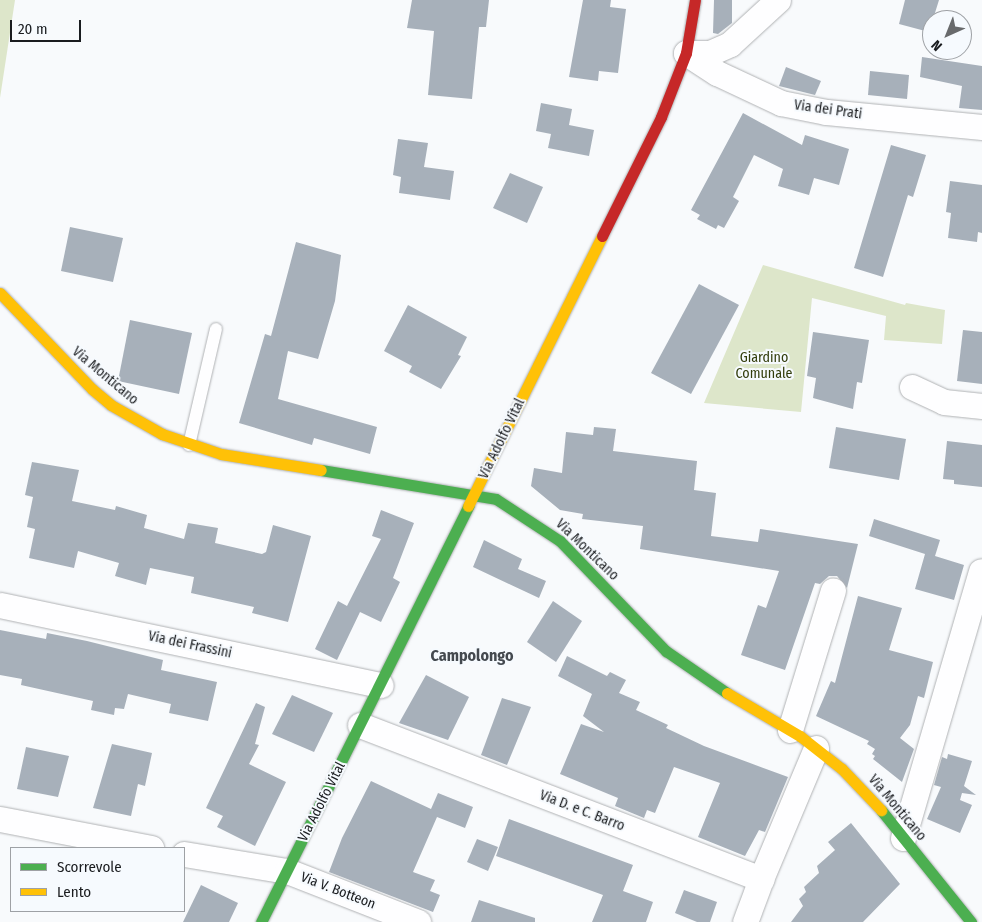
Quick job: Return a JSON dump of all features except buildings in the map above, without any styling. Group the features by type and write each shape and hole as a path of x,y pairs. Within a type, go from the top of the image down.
{"street":[{"name":"Via Adolfo Vital","path":"261,922 661,117 686,52 695,0"},
{"path":"686,52 710,53 730,44 778,0"},
{"name":"Via dei Prati","path":"686,52 717,74 781,103 826,112 982,127"},
{"name":"Via Monticano","path":"0,293 55,354 111,405 135,421 189,445 221,454 475,494 496,499 539,525 581,562 666,651 816,748 869,796 971,922"},
{"path":"912,387 944,402 982,406"},
{"path":"903,838 981,572"},
{"path":"790,730 833,590"},
{"name":"Via dei Frassini","path":"0,605 380,685"},
{"name":"Via D. e C. Barro","path":"360,725 761,879"},
{"path":"745,922 816,748"},
{"path":"0,819 146,847"},
{"name":"Via V. Botteon","path":"185,854 286,871 418,922"}],"lane":[{"path":"189,445 216,329"}],"green space":[{"path":"0,0 15,0 0,98"},
{"name":"Giardino Comunale","path":"763,265 905,305 906,303 945,310 942,344 884,340 886,316 812,298 801,412 704,403"}],"traffic: fast":[{"path":"321,470 496,499 560,541 666,651 727,693"},
{"path":"261,922 468,506"},
{"path":"881,810 971,922"}],"traffic: slow":[{"path":"468,506 602,236"},
{"path":"0,293 92,389 111,405 162,434 221,454 321,470"},
{"path":"727,693 800,736 842,769 881,810"}],"traffic: jam":[{"path":"602,236 661,117 686,53 695,0"}],"district":[{"name":"Campolongo","path":"472,656"}]}
